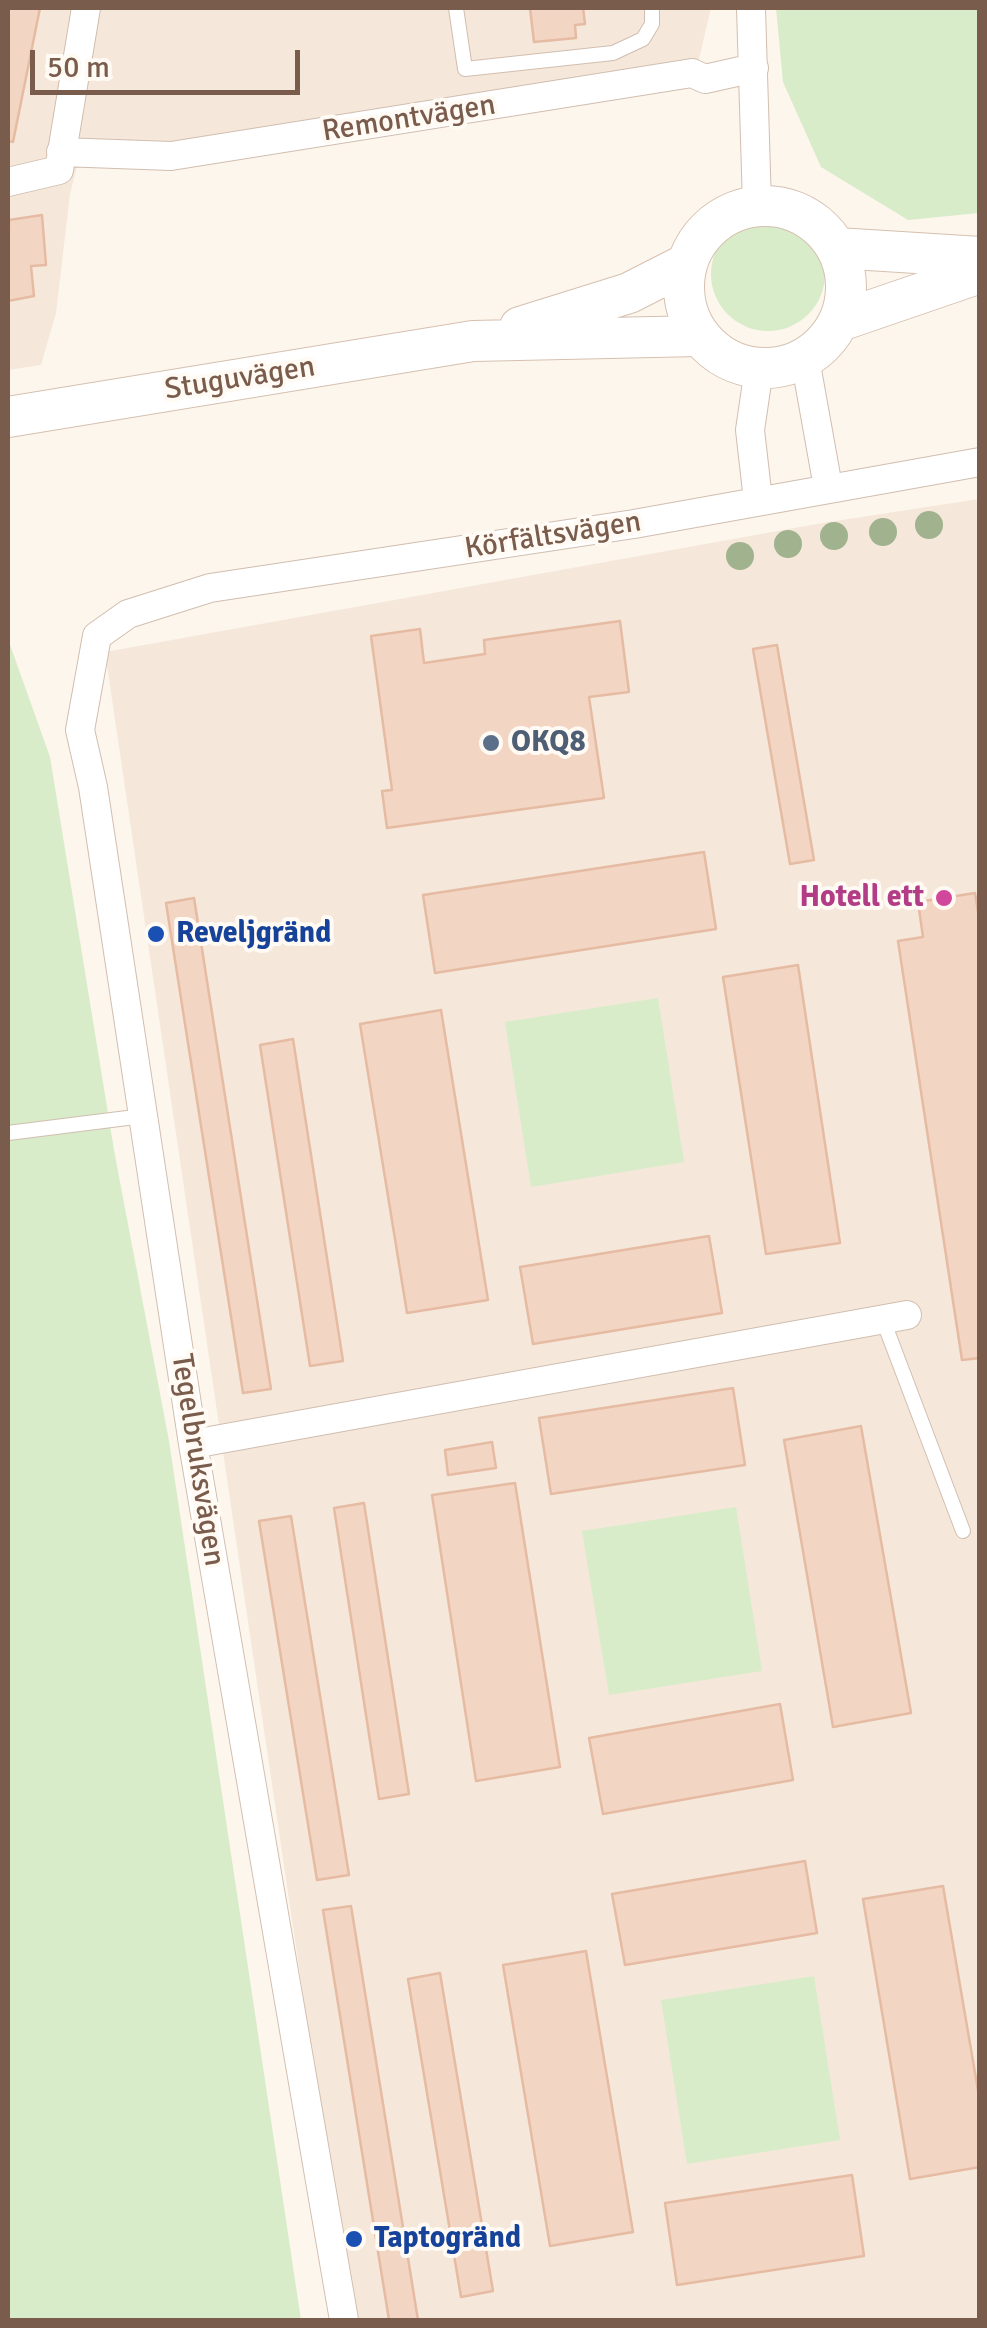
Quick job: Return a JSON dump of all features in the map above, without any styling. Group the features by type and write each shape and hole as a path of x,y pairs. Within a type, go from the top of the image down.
{"main road":[{"path":"686,264 683,289 688,314 699,336 726,359 758,369 782,367 819,349 840,321 847,284 837,248 823,229 804,214 757,205"},
{"name":"Stuguvägen","path":"474,342 629,293 686,264 697,242 713,224 757,205"},
{"path":"837,248 980,257"},
{"path":"840,321 980,272"},
{"name":"Stuguvägen","path":"8,417 474,342 699,336"}],"street":[{"path":"60,161 86,8"},
{"path":"751,8 757,205"},
{"name":"Remontvägen","path":"8,182 60,161 171,156 692,73 705,79 754,68"},
{"path":"804,359 828,487"},
{"path":"758,369 750,430 758,500"},
{"name":"Körfältsvägen","path":"128,614 210,588 634,524 980,462"},
{"name":"Tegelbruksvägen","path":"128,614 97,636 80,730 93,787 193,1444 344,2320"},
{"path":"193,1444 895,1317"}],"lane":[{"path":"456,8 465,69 613,52 643,39 652,24 652,8"},
{"path":"8,1133 143,1116"},
{"path":"895,1317 963,1531"}],"shaded area":[{"path":"8,8 711,8 695,76 78,162 70,194 56,313 41,365 8,370"},
{"path":"979,499 979,2320 351,2320 105,652 822,523"}],"green space":[{"path":"776,8 979,8 979,213 908,220 821,167 783,82"},
{"path":"768,217 790,222 808,234 820,252 825,274 820,296 808,314 790,326 768,331 746,326 728,314 716,296 711,274 716,252 728,234 746,222"},
{"path":"8,639 50,757 114,1150 169,1441 301,2320 8,2320"},
{"path":"658,998 684,1162 531,1187 505,1022"},
{"path":"736,1507 762,1671 609,1695 582,1531"},
{"path":"814,1976 840,2140 687,2164 661,2000"}],"building":[{"path":"8,8 40,8 13,142 8,141"},
{"path":"530,8 583,8 585,24 575,25 576,38 534,42"},
{"path":"42,215 46,265 31,266 34,296 8,301 9,220"},
{"name":"OKQ8","path":"620,621 629,692 589,697 604,798 387,828 382,791 392,790 371,636 420,629 424,663 485,654 484,640"},
{"path":"777,645 814,860 790,864 753,649"},
{"path":"704,852 716,929 435,973 423,895"},
{"path":"975,893 980,924 980,1358 962,1360 898,941 923,937 918,902"},
{"path":"194,898 271,1389 243,1393 166,903"},
{"path":"798,965 840,1243 766,1254 723,977"},
{"path":"441,1010 488,1300 407,1313 360,1024"},
{"path":"293,1039 343,1361 310,1366 260,1045"},
{"path":"709,1236 722,1313 533,1344 520,1267"},
{"path":"733,1388 745,1465 551,1494 539,1418"},
{"path":"861,1426 911,1713 833,1727 784,1440"},
{"path":"492,1442 496,1468 448,1475 445,1450"},
{"path":"515,1483 560,1767 476,1781 432,1495"},
{"path":"364,1503 409,1794 379,1799 334,1508"},
{"path":"291,1516 349,1875 317,1880 259,1521"},
{"path":"780,1704 793,1780 603,1814 589,1738"},
{"path":"805,1861 817,1933 625,1965 612,1894"},
{"path":"943,1886 980,2102 980,2167 910,2179 863,1899"},
{"path":"351,1906 418,2320 389,2320 323,1910"},
{"path":"586,1951 633,2232 550,2246 503,1965"},
{"path":"440,1973 493,2291 461,2297 408,1979"},
{"path":"852,2175 864,2256 677,2285 665,2203"}],"place":[{"name":"OKQ8","path":"491,743"},
{"name":"Hotell ett","path":"944,898"},
{"name":"Reveljgränd","path":"156,934"},
{"name":"Taptogränd","path":"354,2239"}]}
